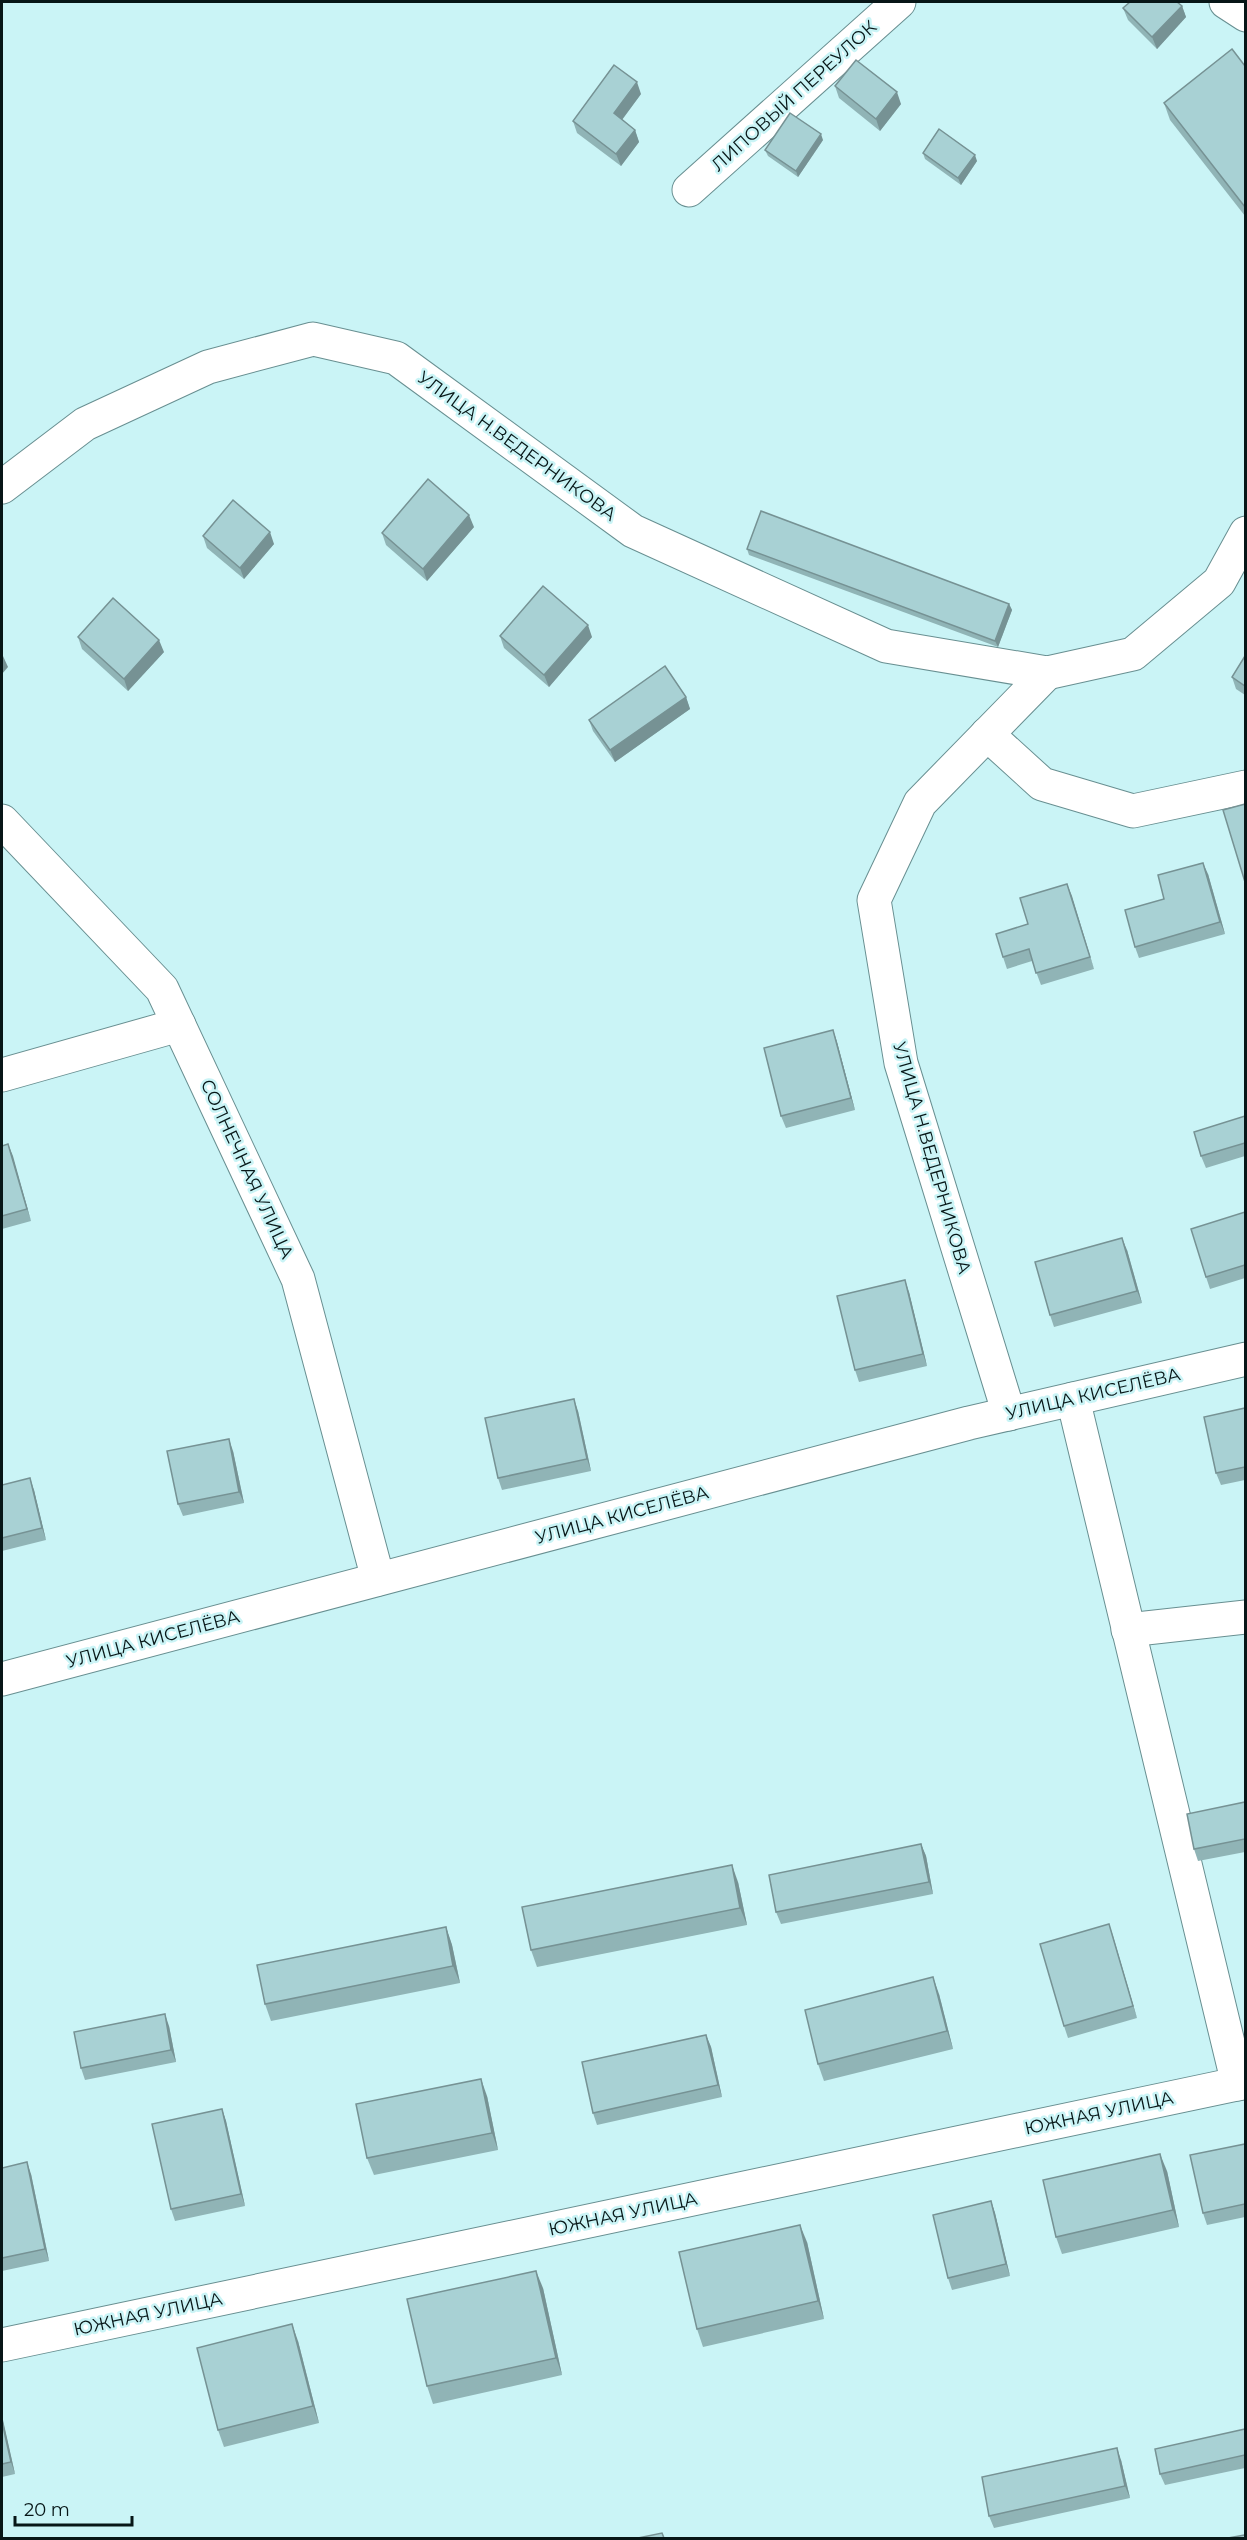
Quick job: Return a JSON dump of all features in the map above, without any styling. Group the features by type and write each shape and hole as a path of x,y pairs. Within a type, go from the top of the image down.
{"street":[{"name":"ЛИПОВЫЙ ПЕРЕУЛОК","path":"689,190 898,2"},
{"path":"1226,2 1245,15"},
{"name":"УЛИЦА Н.ВЕДЕРНИКОВА","path":"2,487 85,424 208,367 313,339 396,358 633,531 886,646 1047,673 1133,654 1219,582 1245,533"},
{"name":"УЛИЦА Н.ВЕДЕРНИКОВА","path":"1009,1414 901,1063 874,900 920,802 1047,673"},
{"path":"987,734 1042,784 1133,811 1245,787"},
{"name":"СОЛНЕЧНАЯ УЛИЦА","path":"2,821 162,989 298,1279 378,1579"},
{"path":"2,1074 179,1026"},
{"name":"УЛИЦА КИСЕЛЁВА","path":"2,1679 1009,1414 1245,1359"},
{"path":"1073,1399 1241,2083"},
{"path":"1128,1630 1245,1617"},
{"name":"ЮЖНАЯ УЛИЦА","path":"2,2345 1241,2083"}],"building":[{"path":"1130,2 1177,2 1182,6 1152,37 1123,8"},
{"path":"1232,49 1245,66 1245,207 1164,103"},
{"path":"856,60 897,92 876,119 835,86"},
{"path":"614,65 637,82 614,113 635,130 616,154 573,121"},
{"path":"790,113 821,134 796,171 765,150"},
{"path":"939,129 975,155 958,178 923,153"},
{"path":"428,479 469,515 423,569 382,533"},
{"path":"233,500 270,532 240,568 203,536"},
{"path":"761,511 1009,604 995,641 747,549"},
{"path":"543,586 588,625 544,675 500,636"},
{"path":"113,598 159,640 124,679 78,637"},
{"path":"1245,656 1245,686 1232,677"},
{"path":"665,666 686,697 610,750 589,720"},
{"path":"1245,804 1245,882 1223,810"},
{"path":"1203,863 1220,922 1135,947 1125,910 1164,899 1158,875"},
{"path":"1067,884 1090,957 1036,973 1029,949 1003,957 996,934 1028,924 1020,898"},
{"path":"833,1030 851,1098 781,1116 764,1048"},
{"path":"1245,1116 1245,1143 1201,1156 1194,1132"},
{"path":"8,1144 27,1209 2,1216 2,1146"},
{"path":"1245,1212 1245,1265 1206,1277 1191,1229"},
{"path":"1122,1238 1137,1291 1050,1315 1035,1262"},
{"path":"905,1280 923,1354 855,1370 837,1296"},
{"path":"574,1399 587,1459 498,1478 485,1418"},
{"path":"1245,1408 1245,1467 1216,1473 1204,1417"},
{"path":"229,1439 239,1492 178,1504 167,1451"},
{"path":"30,1478 42,1528 2,1538 2,1485"},
{"path":"1245,1802 1245,1839 1194,1849 1187,1814"},
{"path":"921,1844 929,1882 776,1912 769,1875"},
{"path":"732,1865 740,1908 531,1950 522,1907"},
{"path":"1109,1924 1133,2006 1064,2026 1040,1944"},
{"path":"446,1927 453,1966 265,2004 257,1965"},
{"path":"933,1977 947,2031 818,2064 805,2010"},
{"path":"165,2014 171,2050 81,2068 74,2032"},
{"path":"706,2035 718,2085 593,2113 582,2062"},
{"path":"481,2079 492,2133 367,2158 356,2104"},
{"path":"222,2109 241,2194 171,2209 152,2124"},
{"path":"1245,2144 1245,2204 1203,2213 1190,2155"},
{"path":"1160,2154 1173,2210 1056,2237 1043,2180"},
{"path":"27,2162 45,2249 2,2258 2,2168"},
{"path":"991,2201 1006,2264 948,2278 933,2215"},
{"path":"800,2225 818,2301 697,2329 679,2252"},
{"path":"536,2271 556,2358 427,2386 407,2299"},
{"path":"292,2324 313,2406 218,2430 197,2348"},
{"path":"2,2422 11,2462 2,2464"},
{"path":"1245,2429 1245,2455 1160,2474 1155,2449"},
{"path":"1117,2448 1125,2486 989,2516 982,2477"},
{"path":"662,2533 664,2538 638,2538"},
{"path":"1245,2535 1245,2538 1228,2538"}]}
